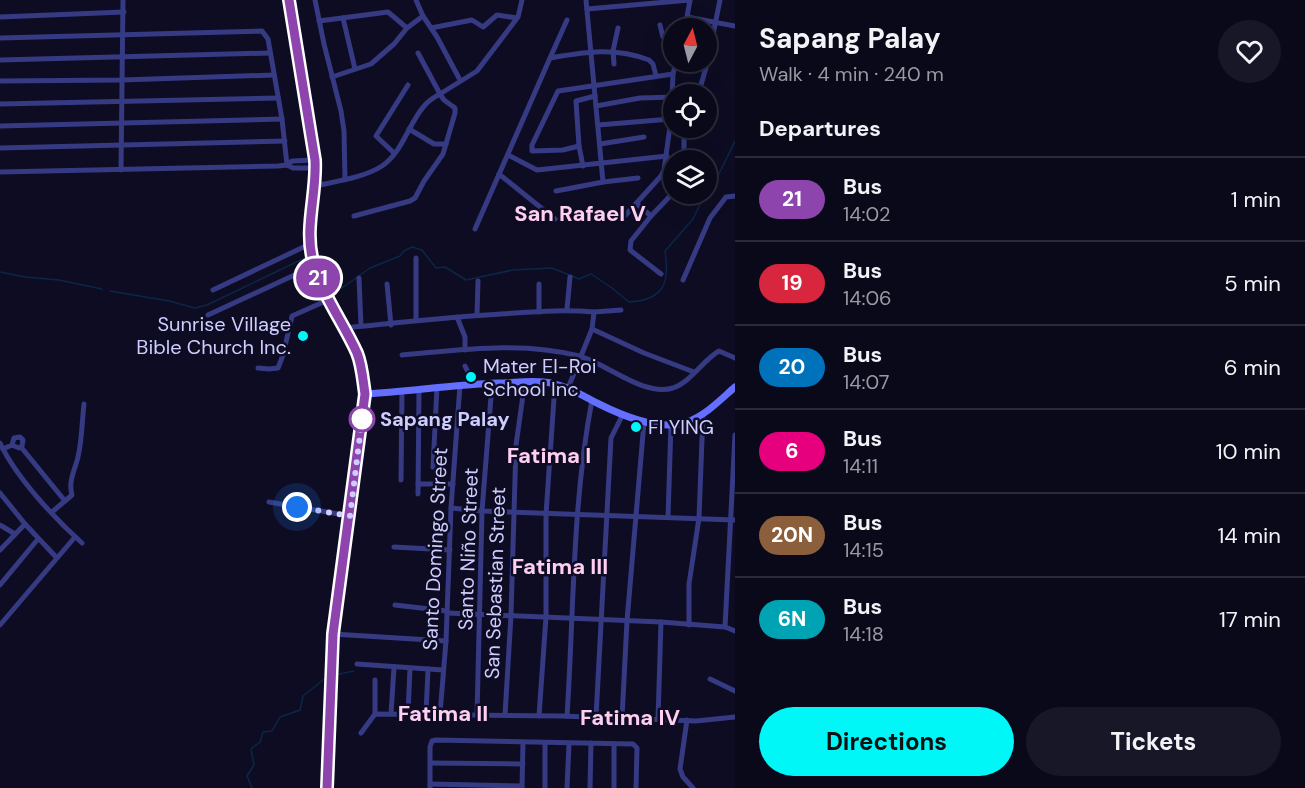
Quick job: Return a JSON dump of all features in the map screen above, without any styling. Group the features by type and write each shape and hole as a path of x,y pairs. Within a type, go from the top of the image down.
{"main road":[{"path":"289,0 316,164 311,213 312,255 328,300 358,356 365,394 333,634 327,788"},
{"path":"365,394 525,381 555,384 645,422 671,424 685,423 703,413 735,387"}],"street":[{"path":"121,170 123,0"},
{"path":"315,0 341,111 344,131 345,179"},
{"path":"315,186 369,172 383,166 427,103 477,71 517,18 522,0"},
{"path":"586,0 603,182"},
{"path":"587,9 690,0 687,17 692,18"},
{"path":"715,18 720,0"},
{"path":"419,1 423,16 460,80"},
{"path":"0,17 124,12"},
{"path":"319,21 388,12 406,28"},
{"path":"431,28 472,20 484,27 499,15 517,18"},
{"path":"332,77 371,64 381,57 406,28 423,16"},
{"path":"343,18 355,69"},
{"path":"475,229 567,20"},
{"path":"717,23 735,26"},
{"path":"660,25 663,37"},
{"path":"614,64 613,51 618,28"},
{"path":"0,38 257,30 265,33 282,119 287,165"},
{"path":"550,58 591,51 613,51 649,60 653,64 656,76"},
{"path":"0,60 270,53"},
{"path":"354,216 403,204 415,198 443,154 455,110 440,94 418,53"},
{"path":"579,146 563,150 532,151 532,145 558,91 673,74 673,84"},
{"path":"0,81 274,75"},
{"path":"394,153 376,136 408,85"},
{"path":"583,166 579,146 576,101 595,96"},
{"path":"596,106 640,98 663,97"},
{"path":"0,104 278,98"},
{"path":"0,126 282,119"},
{"path":"598,125 663,120"},
{"path":"409,129 434,144 446,144"},
{"path":"600,144 644,137"},
{"path":"0,148 285,141"},
{"path":"508,155 537,170 663,156"},
{"path":"0,172 287,165 293,168 316,164"},
{"path":"622,219 661,176 663,169"},
{"path":"499,174 555,219"},
{"path":"556,191 638,178"},
{"path":"684,280 696,248 714,213 726,197 735,196"},
{"path":"661,274 630,250 631,241 663,203"},
{"path":"637,204 651,216"},
{"path":"213,290 312,255"},
{"path":"208,315 312,255"},
{"path":"416,258 416,320"},
{"path":"567,309 570,277"},
{"path":"359,278 362,326"},
{"path":"477,315 478,281"},
{"path":"387,284 391,325"},
{"path":"539,284 539,312"},
{"path":"258,368 278,368 281,364 292,316 328,300"},
{"path":"343,328 391,325 416,320 567,309 594,312 621,310"},
{"path":"568,388 592,329 594,312"},
{"path":"457,317 465,337 465,350"},
{"path":"592,329 651,357 694,372"},
{"path":"402,355 531,348 581,356 634,383 658,389 673,388 719,351 735,358"},
{"path":"465,366 474,385"},
{"name":"San Sebastian Street","path":"505,715 511,615 516,445 525,381"},
{"name":"Santo Niño Street","path":"477,715 482,511 492,384"},
{"path":"539,716 546,617 546,514 555,384"},
{"name":"Santo Domingo Street","path":"440,714 460,385"},
{"path":"433,467 437,387"},
{"path":"418,494 419,390"},
{"path":"401,480 402,391"},
{"path":"567,716 572,657 570,619 577,515 583,445 592,400"},
{"path":"52,512 72,495 71,478 78,456 84,404"},
{"path":"689,625 689,584 699,518 703,413"},
{"path":"596,717 610,438 623,414"},
{"path":"622,718 627,621 645,422"},
{"path":"668,517 671,424"},
{"path":"725,627 735,435"},
{"path":"12,445 13,439 20,437 24,442 21,447"},
{"path":"0,443 16,469 82,543"},
{"path":"12,445 15,448 21,447"},
{"path":"3,449 12,445"},
{"path":"21,447 65,501"},
{"path":"418,484 453,484"},
{"path":"0,493 56,557"},
{"path":"269,502 350,516"},
{"path":"451,508 546,514 732,520"},
{"path":"0,550 25,524"},
{"path":"0,525 15,534"},
{"path":"0,625 75,537"},
{"path":"0,584 38,539"},
{"path":"394,547 450,550"},
{"path":"395,605 480,615 661,622 725,627 735,631"},
{"path":"658,719 661,622"},
{"path":"333,634 446,641"},
{"path":"357,664 443,669"},
{"path":"391,714 394,667"},
{"path":"408,714 410,668"},
{"path":"426,714 428,669"},
{"path":"710,679 735,691"},
{"path":"362,733 375,714 375,680"},
{"path":"375,714 687,720 735,717"},
{"path":"687,720 680,769 683,777 693,788"},
{"path":"523,742 522,787 430,786 432,741 523,742 568,744 633,744 637,748 636,788"},
{"path":"545,743 545,788"},
{"path":"590,788 591,743"},
{"path":"567,788 568,744"},
{"path":"614,744 614,788"},
{"path":"430,763 523,765"}],"waterway":[{"path":"717,178 735,141"},
{"path":"318,261 326,280 333,287 342,288 370,268 400,256 412,247 422,250 436,268 445,267 466,280 513,270 552,268 579,279 591,274 629,302 641,301 650,298 662,288 666,272 665,251 693,219 700,204"},
{"path":"110,291 195,308 207,305 309,256"},
{"path":"0,272 59,280 102,289"},
{"path":"334,675 354,671"},
{"path":"252,788 247,776 254,765 251,749 260,742 263,732 272,731 280,717 300,710 303,696 328,676"}],"bus line":[{"name":"21","path":"289,0 316,168 310,233 312,260 328,300 358,356 365,394 333,634 327,788"}],"place":[{"name":"Sunrise Village Bible Church Inc.","path":"303,336"},
{"name":"Mater El-Roi School Inc","path":"471,377"},
{"name":"Sapang Palay","path":"362,419"},
{"name":"FI YING","path":"636,427"}],"district":[{"name":"San Rafael V","path":"580,213"},
{"name":"Fatima I","path":"549,455"},
{"name":"Fatima III","path":"560,566"},
{"name":"Fatima II","path":"443,713"},
{"name":"Fatima IV","path":"630,717"}],"route":[{"path":"297,507 350,516 363,411 362,419"}]}
